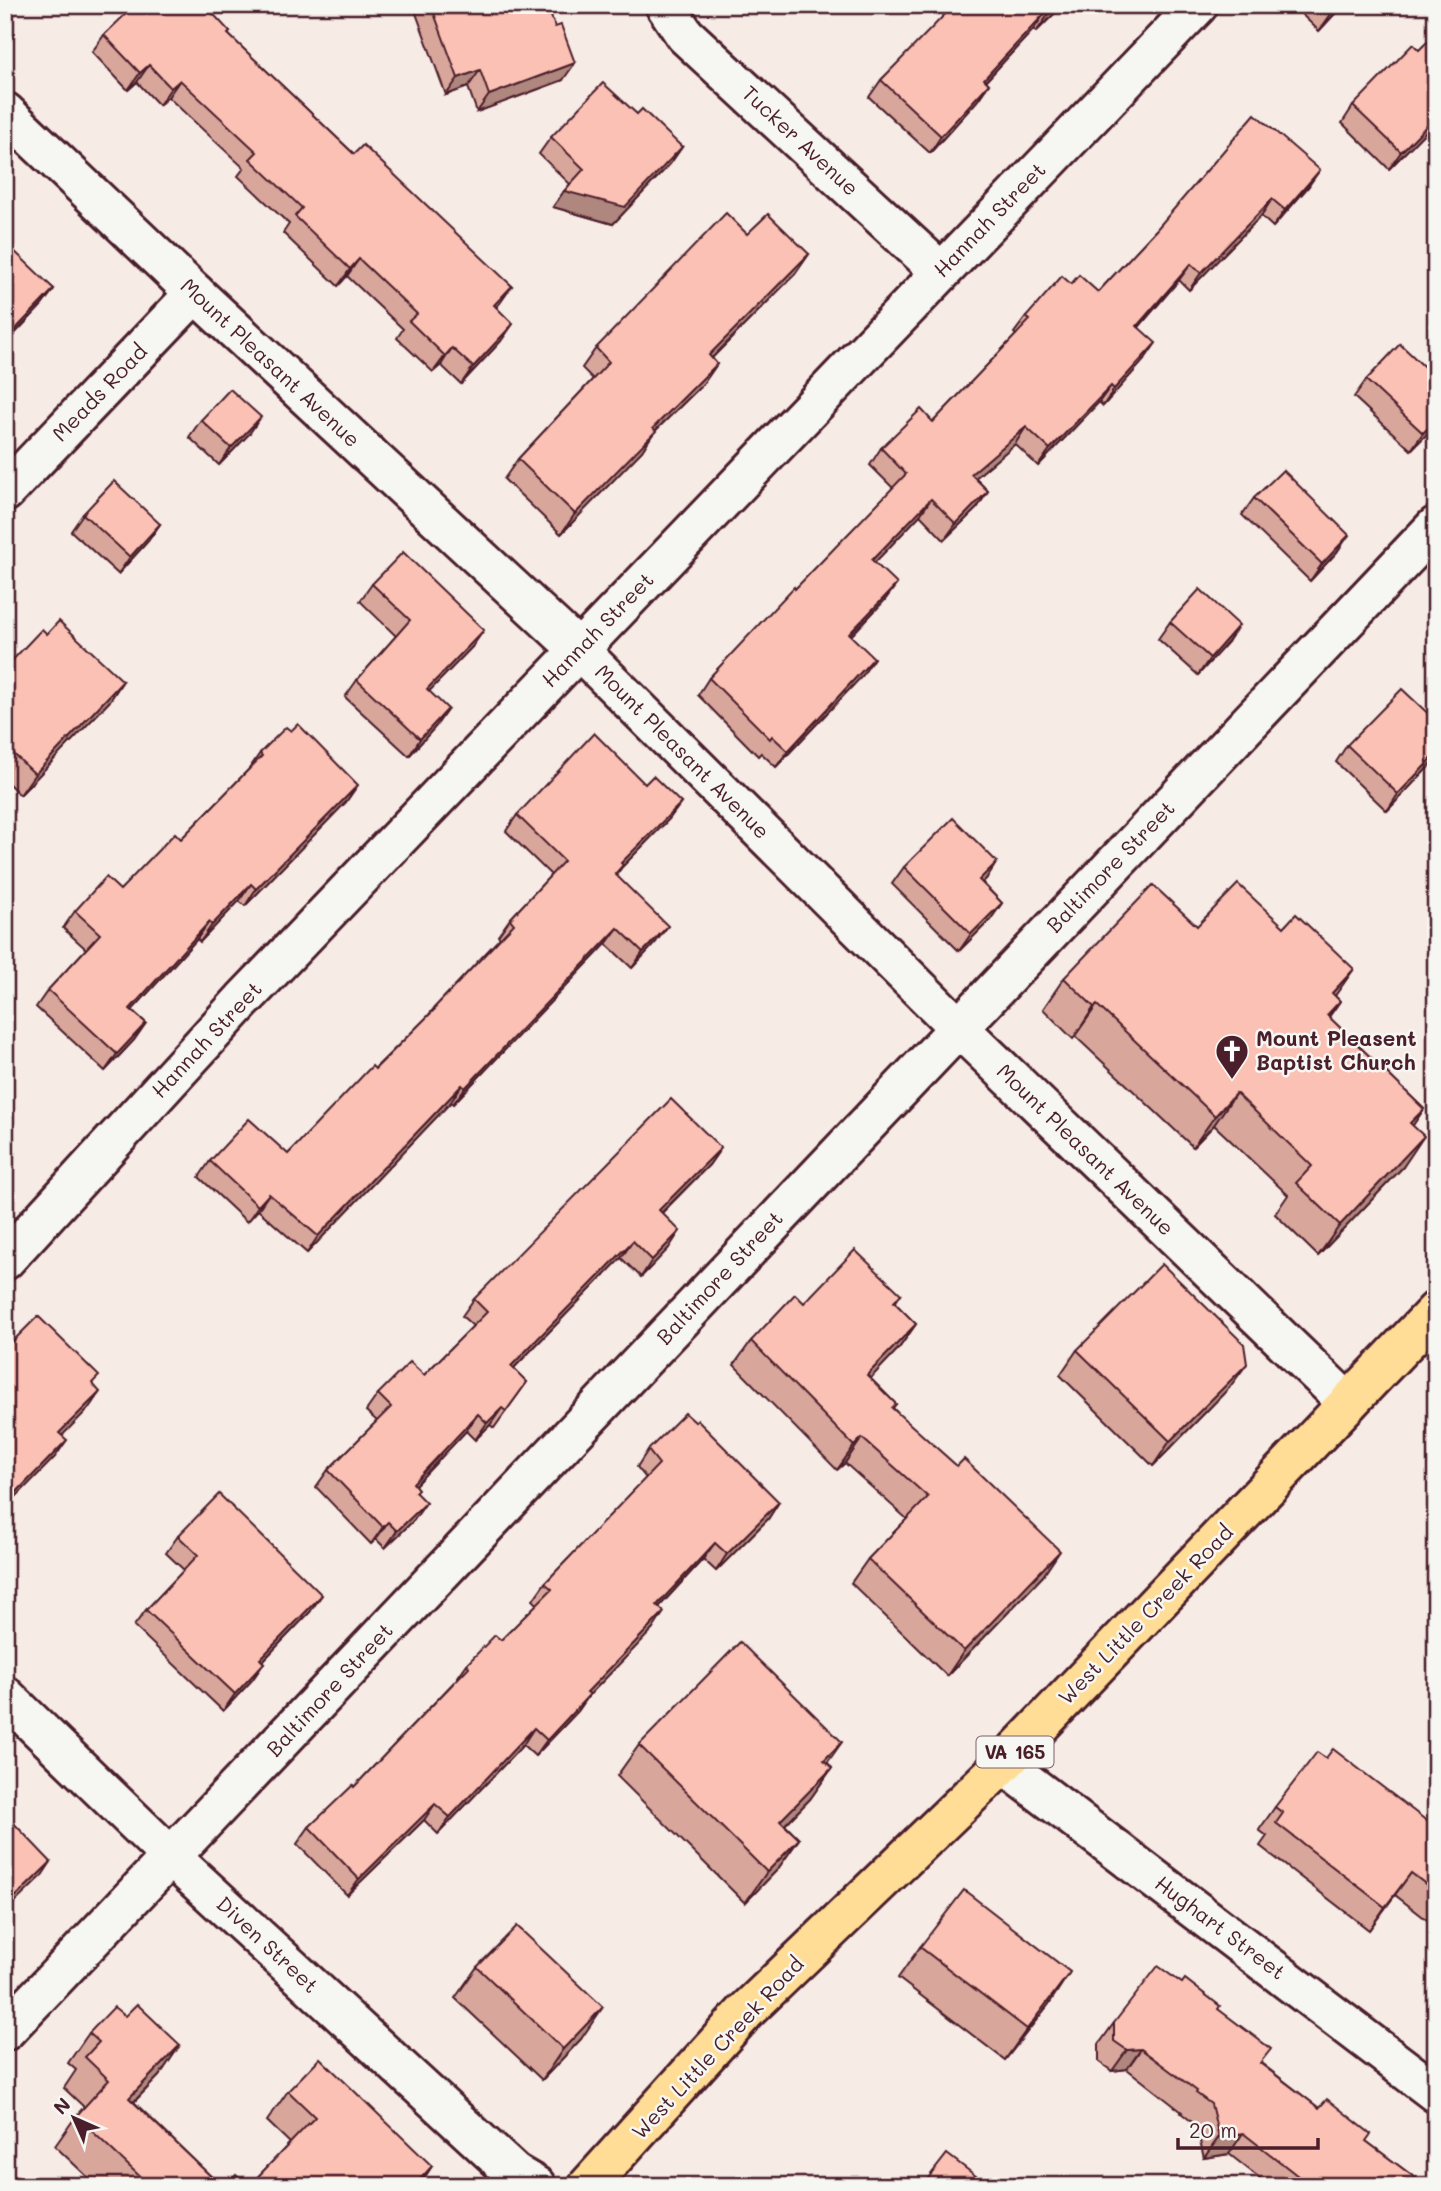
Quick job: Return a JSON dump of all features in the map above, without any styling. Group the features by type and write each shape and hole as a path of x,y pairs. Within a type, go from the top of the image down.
{"main road":[{"name":"West Little Creek Road","path":"588,2186 746,2011 1003,1764 1436,1311"}],"street":[{"name":"Tucker Avenue","path":"665,5 685,35 941,272"},
{"name":"Hannah Street","path":"5,1260 243,1000 1198,5"},
{"name":"Mount Pleasant Avenue","path":"5,112 195,293 579,650 958,1027 1348,1403"},
{"name":"Meads Road","path":"5,492 195,293"},
{"name":"Baltimore Street","path":"5,2031 1436,526"},
{"name":"Diven Street","path":"5,1696 171,1857 514,2173 536,2186"},
{"name":"Hughart Street","path":"1003,1764 1436,2093"}],"building":[{"path":"135,5 205,5 230,32 228,34 354,154 363,145 512,286 494,305 513,324 473,367 452,348 445,356 409,321 417,314 359,259 350,269 295,216 302,208 250,159 257,152 180,80 171,88 149,65 140,73 104,35"},
{"path":"431,5 547,5 555,27 561,25 575,63 489,95 480,70 458,78"},
{"path":"954,5 1058,5 1048,15 1045,13 984,79 989,84 941,136 881,80"},
{"path":"1322,5 1339,5 1331,14"},
{"path":"1436,33 1436,116 1401,152 1353,106 1413,44 1419,50"},
{"path":"603,83 637,114 642,109 682,147 625,207 564,191 584,169 551,137"},
{"path":"1255,114 1320,170 1285,210 1272,199 1201,273 1191,264 1137,326 1156,343 1114,389 1111,386 1050,449 1026,427 971,474 988,491 956,524 931,499 872,560 897,584 849,634 874,658 788,751 772,736 770,739 709,678 906,474 881,448 921,409 933,422 1030,320 1026,317 1062,276 1071,284 1079,275 1098,292 1156,230"},
{"path":"726,213 747,234 768,214 809,254 709,355 717,364 653,428 656,431 575,514 518,459 609,362 596,348"},
{"path":"10,247 54,289 10,335 5,330 5,249"},
{"path":"1400,344 1436,378 1436,420 1423,433 1366,380"},
{"path":"230,389 261,417 231,448 201,420"},
{"path":"1283,470 1349,535 1322,564 1254,498"},
{"path":"114,481 160,524 130,557 83,514"},
{"path":"403,552 484,630 427,689 448,709 420,739 357,680 410,620 372,584"},
{"path":"1200,589 1239,625 1210,658 1170,622"},
{"path":"59,621 123,681 35,774 5,746 5,668 42,629 47,634"},
{"path":"1402,689 1436,721 1436,754 1398,794 1347,745"},
{"path":"298,724 358,785 256,889 251,884 212,925 209,922 130,1009 146,1023 117,1054 48,990 100,934 75,911 106,877 120,890 175,833 181,839 262,756 260,753 286,727 291,731"},
{"path":"594,733 645,784 653,776 681,803 621,863 623,865 615,874 668,926 643,952 618,928 465,1088 462,1085 318,1236 269,1194 258,1206 210,1161 249,1119 288,1154 372,1066 375,1069 436,1008 514,924 510,919 564,861 517,815"},
{"path":"953,818 997,862 979,880 1002,903 971,934 904,867"},
{"name":"Mount Pleasent Baptist Church","path":"1238,884 1284,927 1296,914 1354,969 1332,993 1340,1001 1327,1015 1424,1109 1410,1123 1424,1136 1340,1225 1296,1183 1312,1166 1236,1093 1215,1116 1097,1005 1094,1007 1064,978 1153,885 1197,926"},
{"path":"671,1099 721,1148 659,1210 680,1231 652,1260 633,1241 511,1366 527,1382 506,1411 502,1408 487,1423 478,1414 413,1483 418,1489 415,1492 426,1503 397,1531 388,1522 383,1527 328,1470 391,1407 378,1394 410,1362 424,1375 487,1312 474,1299"},
{"path":"855,1250 901,1294 894,1302 916,1324 867,1375 896,1404 892,1408 957,1466 964,1459 1060,1551 964,1651 868,1559 928,1497 862,1438 854,1446 751,1341 795,1294 804,1303"},
{"path":"1162,1264 1244,1344 1247,1364 1170,1441 1077,1350"},
{"path":"38,1316 99,1376 92,1383 100,1392 59,1433 67,1440 5,1504 5,1349"},
{"path":"685,1413 695,1422 697,1420 779,1502 727,1554 715,1543 657,1605 664,1612 587,1692 590,1694 547,1740 534,1728 450,1817 435,1804 359,1879 309,1827 353,1785 354,1787 469,1667 467,1664 495,1635 501,1640 552,1589 545,1583 659,1464 648,1450"},
{"path":"219,1494 322,1595 260,1659 264,1663 235,1694 146,1610 198,1555 178,1536"},
{"path":"740,1642 842,1742 824,1760 832,1768 780,1821 799,1839 767,1872 639,1745"},
{"path":"1333,1749 1436,1828 1436,1892 1411,1873 1385,1907 1276,1823 1283,1813 1275,1807 1317,1752 1326,1758"},
{"path":"5,1814 51,1862 5,1907"},
{"path":"964,1890 1070,1972 1027,2029 920,1947"},
{"path":"517,1926 603,2007 563,2049 477,1967"},
{"path":"1158,1966 1182,1983 1185,1979 1220,2006 1218,2009 1271,2049 1260,2063 1319,2108 1327,2099 1371,2134 1366,2141 1426,2186 1299,2186 1298,2176 1243,2133 1219,2137 1211,2104 1196,2093 1197,2091 1141,2049 1127,2050 1114,2041 1114,2023"},
{"path":"137,2004 180,2045 129,2098 221,2186 150,2186 76,2116 109,2080 85,2057 99,2042 89,2033 114,2007 125,2016"},
{"path":"320,2058 432,2166 414,2186 249,2186 315,2117 288,2091"},
{"path":"947,2154 989,2186 922,2186"},
{"path":"236,2175 248,2186 226,2186"}],"place":[{"name":"Mount Pleasent Baptist Church","path":"1232,1081"}]}
